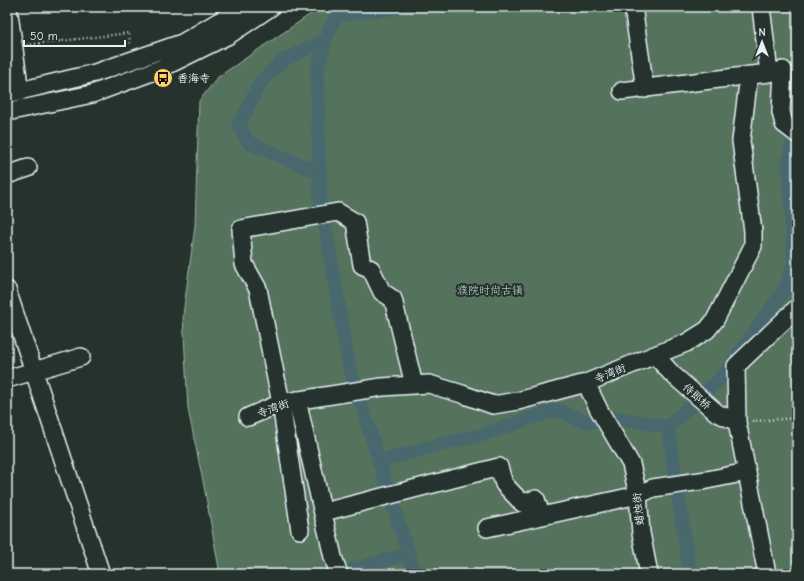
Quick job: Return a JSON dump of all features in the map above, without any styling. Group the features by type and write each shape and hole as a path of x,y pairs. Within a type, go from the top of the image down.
{"street":[{"path":"8,7 13,46 13,93 95,73 182,43 243,7"},
{"path":"7,112 92,94 160,69 229,35 271,7"},
{"path":"633,7 645,88"},
{"path":"761,7 769,73"},
{"path":"622,91 783,70 780,112 790,129"},
{"name":"寺湾街","path":"248,417 289,401 382,386 429,384 493,405 518,401 586,383 686,343 707,330 715,320 753,246 753,231 741,141 749,75"},
{"path":"7,175 28,168"},
{"path":"339,574 333,557 324,512 289,401 258,289 244,264 241,228 338,212 354,222 362,265 371,269 382,292 393,299 414,385"},
{"path":"7,290 101,574"},
{"path":"767,574 737,422 736,366 797,308"},
{"name":"侍郎桥","path":"655,355 677,379 717,414 737,422"},
{"path":"7,379 81,357"},
{"name":"蜡烛街","path":"586,383 599,410 645,491 641,533 649,574"},
{"path":"289,401 300,530"},
{"path":"324,512 499,467 504,484 522,503 536,498 541,515"},
{"path":"487,528 645,491 747,472"}],"path":[{"path":"13,46 129,33 132,61"},
{"path":"737,422 797,418"}],"green space":[{"name":"濮院时尚古镇","path":"321,7 797,7 797,574 220,574 188,409 183,315 195,226 199,101 218,77"}],"waterway":[{"path":"400,7 337,15 325,40 317,71 320,196 349,366 415,574"},
{"path":"319,173 248,142 239,125 260,83 282,61 325,40"},
{"path":"668,427 724,375 785,289 794,262 788,162 797,127"},
{"path":"379,462 426,448 485,434 558,410 586,422 617,418 668,427"},
{"path":"668,427 690,574"},
{"path":"342,574 347,571 408,554"}],"place":[{"name":"香海寺","path":"163,78"}]}
